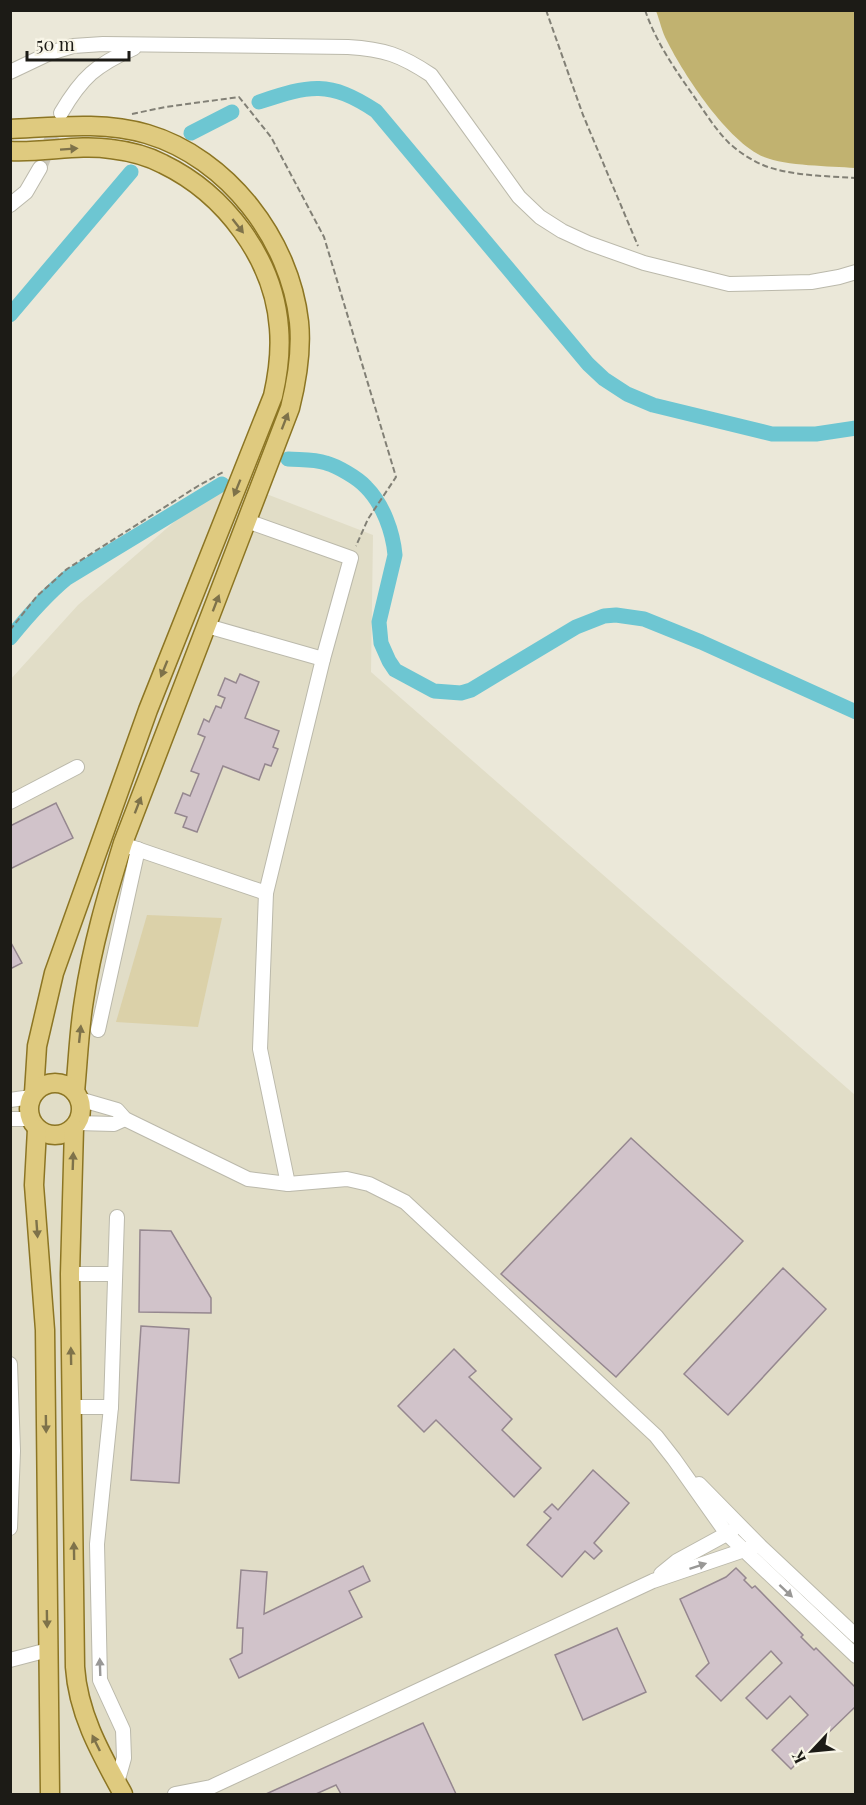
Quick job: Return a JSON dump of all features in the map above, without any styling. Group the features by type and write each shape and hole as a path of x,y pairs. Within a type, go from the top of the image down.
{"main road":[{"path":"10,129 90,126 119,128 147,134 192,154 237,191 256,214 272,239 294,293 299,323 300,361 290,408 207,626 131,846 104,905 84,1001 77,1096 81,1108 76,1125 70,1274 73,1649 76,1687 89,1728 120,1789"},
{"path":"10,151 109,149 137,154 184,175 208,194 242,229 266,276 274,299 279,327 277,376 273,396 148,710 54,973 36,1046 33,1095 29,1105 34,1124 34,1185 45,1330 50,1794"},
{"path":"33,1095 43,1085 60,1083 68,1086 77,1096"},
{"path":"34,1124 44,1134 53,1136 62,1135 76,1125"}],"street":[{"path":"10,72 50,53 73,46 103,44 348,46 393,53 414,63 431,75 519,197 540,217 562,231 644,263 729,284 811,282 839,278 855,272"},
{"path":"61,113 73,92 87,75 108,59 138,46"},
{"path":"10,205 26,192 40,168"},
{"path":"247,521 351,558 323,659 266,893 260,1049 288,1184"},
{"path":"207,626 323,659"},
{"path":"10,802 77,767"},
{"path":"98,1030 131,846 266,893"},
{"path":"10,1100 33,1095"},
{"path":"77,1096 117,1110 125,1119 248,1179 288,1184 347,1179 369,1184 405,1202 656,1436 727,1534 855,1656"},
{"path":"10,1119 34,1124"},
{"path":"76,1125 114,1124 125,1119"},
{"path":"117,1217 111,1407 97,1544 100,1680 123,1730 124,1758 120,1789"},
{"path":"70,1274 114,1274"},
{"path":"10,1364 13,1450 10,1528"},
{"path":"72,1407 111,1407"},
{"path":"674,1459 759,1545 855,1636"},
{"path":"653,1581 677,1561 741,1526"},
{"path":"175,1794 206,1791 653,1581 759,1545"},
{"path":"74,1576 98,1597"},
{"path":"10,1660 48,1650"}],"path":[{"path":"546,10 570,81 633,231 644,263"},
{"path":"645,10 666,55 709,119 729,142 747,157 768,167 796,174 855,178"},
{"path":"10,630 37,596 83,557 198,486 227,471 246,467"},
{"path":"351,558 368,519 396,478"}],"shaded area":[{"path":"656,11 855,11 855,168 784,162 764,157 750,149 722,123 696,89 667,41"},
{"path":"225,478 373,535 371,672 855,1095 855,1794 11,1794 10,680 78,605"},
{"path":"147,915 222,918 198,1027 116,1022"}],"building":[{"path":"240,674 259,682 245,718 279,731 273,747 278,749 271,766 265,764 259,780 223,766 197,832 183,827 187,817 175,813 183,793 190,796 199,774 191,771 205,737 198,734 204,719 209,722 216,706 221,708 225,698 218,695 225,678 236,683"},
{"path":"56,803 73,838 10,869 10,826"},
{"path":"10,941 22,963 10,969"},
{"path":"631,1138 743,1241 616,1377 501,1274"},
{"path":"140,1230 171,1231 211,1298 211,1313 139,1312"},
{"path":"783,1268 826,1309 728,1415 684,1374"},
{"path":"141,1326 189,1329 179,1483 131,1480"},
{"path":"454,1349 476,1371 469,1377 512,1419 502,1430 541,1468 514,1497 436,1420 424,1432 398,1406"},
{"path":"593,1470 629,1503 594,1543 602,1551 594,1559 585,1551 562,1577 527,1545 551,1518 544,1512 552,1504 558,1510"},
{"path":"363,1566 370,1581 349,1591 362,1617 239,1678 230,1659 242,1653 243,1628 237,1628 241,1570 267,1572 264,1614"},
{"path":"736,1568 746,1578 744,1580 752,1588 755,1586 803,1635 801,1637 814,1650 816,1648 856,1688 856,1706 791,1769 772,1750 808,1715 790,1696 767,1719 746,1698 782,1663 771,1651 721,1701 696,1676 709,1663 680,1599 726,1577"},
{"path":"617,1628 646,1692 583,1720 555,1655"},
{"path":"423,1723 456,1794 341,1794 336,1785 316,1794 266,1794"}],"waterway":[{"path":"259,102 292,92 319,88 345,94 376,111 588,364 604,379 627,394 653,405 772,434 816,434 856,428"},
{"path":"191,133 232,112"},
{"path":"10,315 131,172"},
{"path":"288,459 317,461 336,467 353,476 372,494 389,528 395,555 379,622 381,643 395,670 434,691 461,693 471,690 576,627 604,616 616,615 644,619 701,642 856,712"},
{"path":"10,638 37,606 67,578 222,484"}],"tunnel":[{"path":"40,168 59,119"}]}
